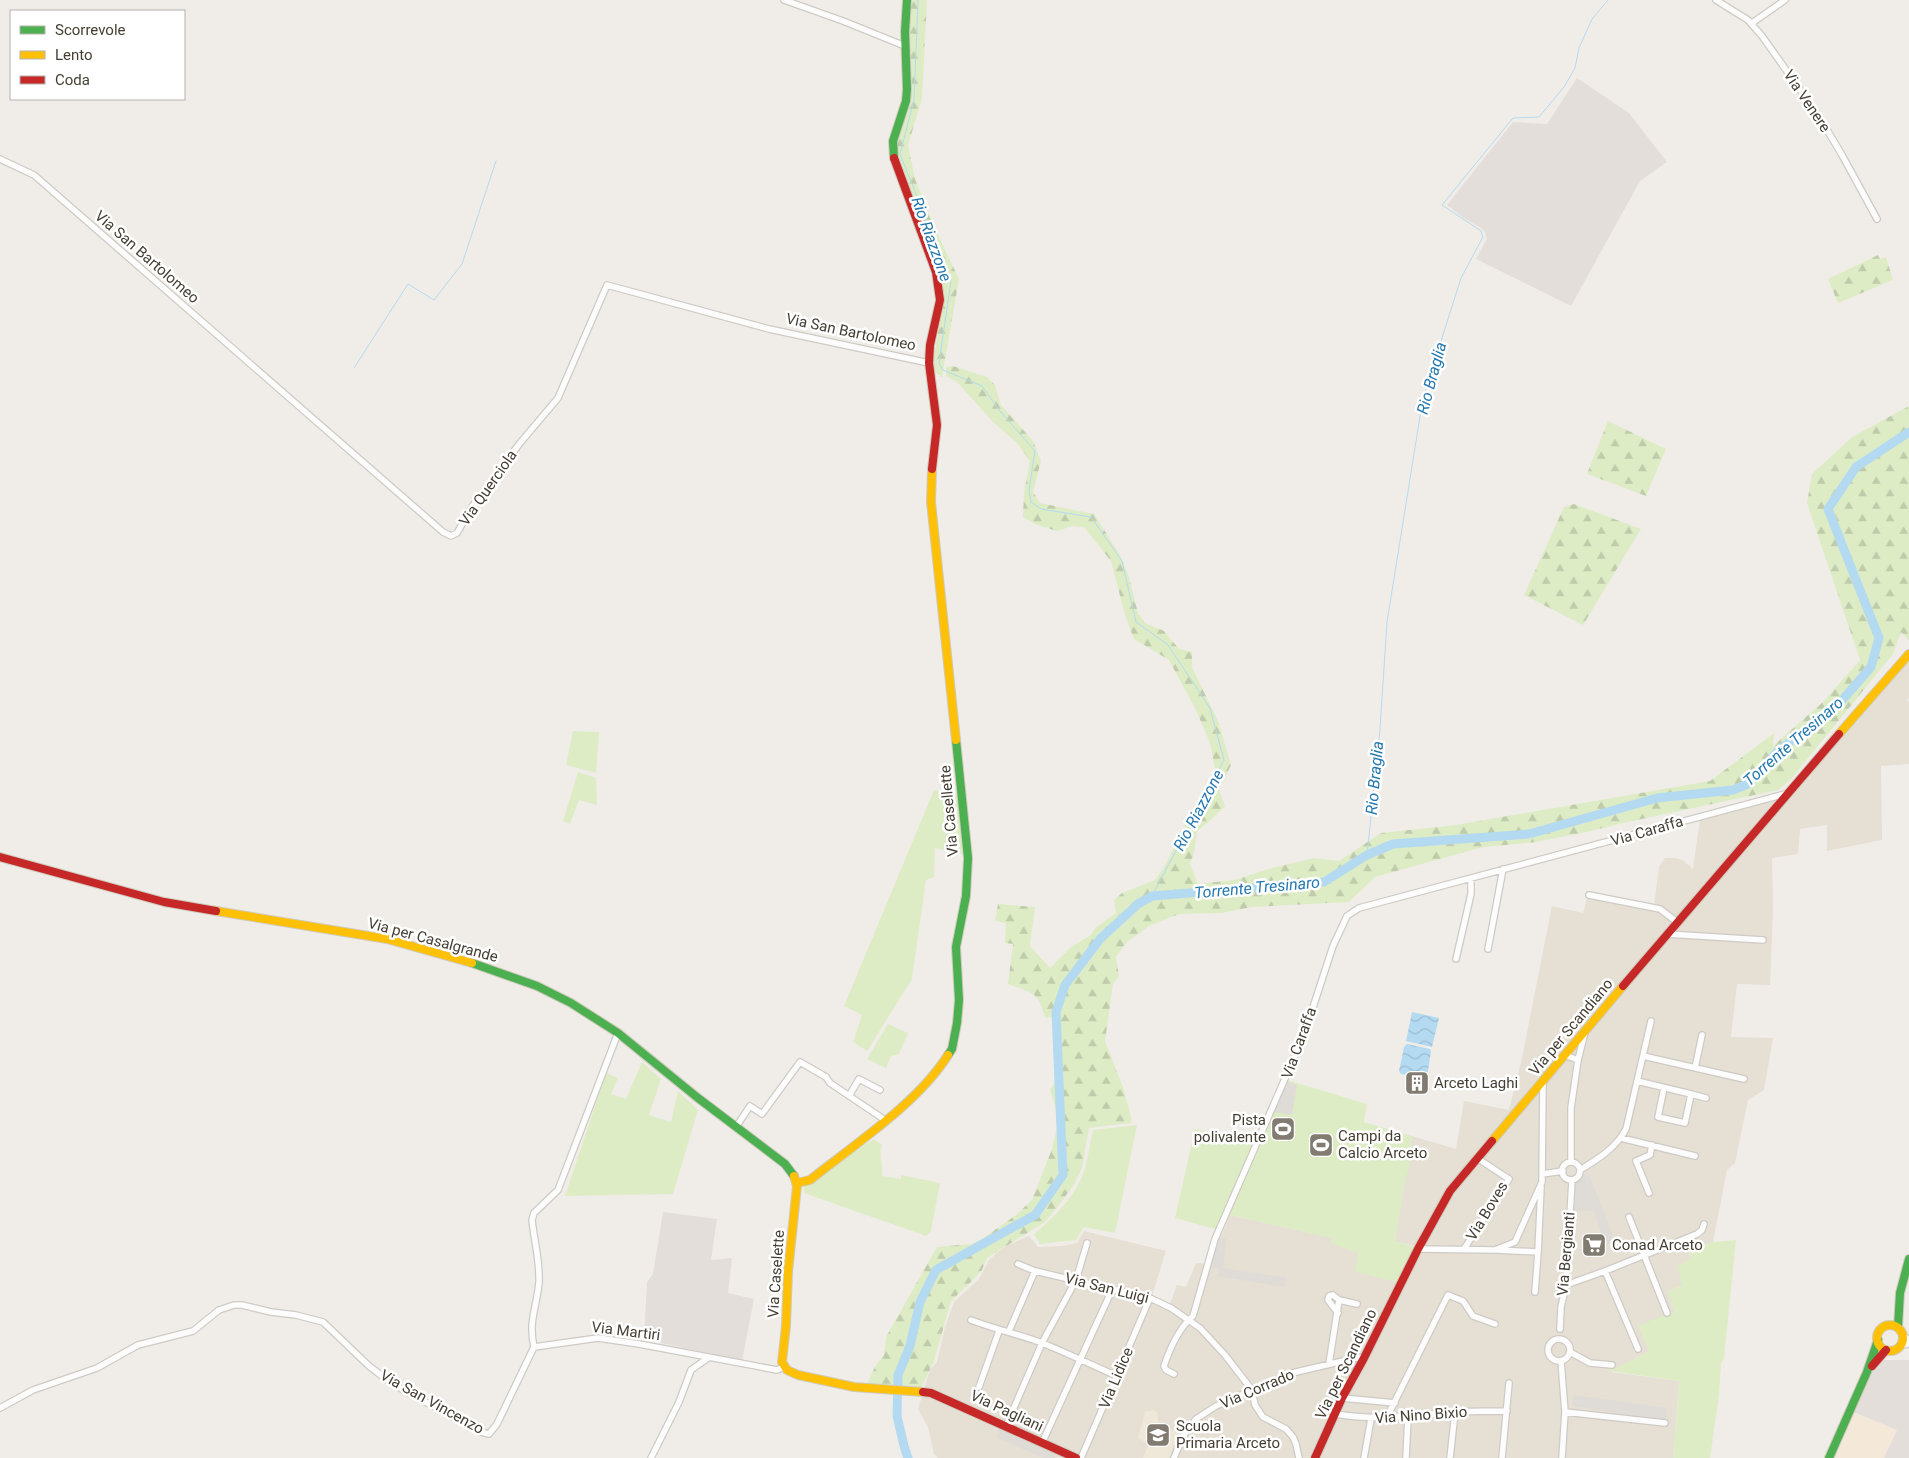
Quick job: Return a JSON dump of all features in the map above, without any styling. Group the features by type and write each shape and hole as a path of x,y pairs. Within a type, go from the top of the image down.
{"street":[{"path":"784,0 842,20 905,46"},
{"name":"Via San Bartolomeo","path":"607,286 768,329 929,363 930,344 940,291 936,272 896,166 893,152 894,134 907,95 905,46 907,0"},
{"name":"Via Venere","path":"1716,0 1744,16 1752,23 1820,118 1877,219"},
{"path":"1752,23 1785,0"},
{"name":"Via San Bartolomeo","path":"0,159 34,176 272,382"},
{"name":"Via Querciola","path":"272,382 443,532 451,536 457,533 472,507 520,442 558,398 607,286"},
{"name":"Via Casellette","path":"797,1182 810,1180 919,1090 952,1050 957,1023 959,1000 956,948 966,896 968,858 931,502 931,474 937,425 929,363"},
{"name":"Via per Scandiano","path":"1315,1458 1342,1398 1418,1249 1450,1191 1677,922 1909,654"},
{"name":"Via Caraffa","path":"1174,1374 1166,1370 1164,1366 1171,1346 1188,1320 1193,1316 1215,1240 1304,1035 1321,980 1343,922 1352,911 1791,792"},
{"name":"Via per Casalgrande","path":"0,857 164,902 351,932 435,952 482,966 554,993 618,1033 698,1098 785,1164 793,1173 797,1182"},
{"path":"1488,949 1503,869"},
{"path":"1456,959 1471,894 1471,878"},
{"path":"1588,895 1660,910 1677,922"},
{"path":"1667,934 1763,940"},
{"path":"1580,1170 1600,1158 1621,1138 1626,1129 1650,1021"},
{"path":"1571,1162 1571,1108 1578,1060 1585,1032"},
{"path":"534,1347 531,1333 532,1311 539,1281 532,1220 534,1213 558,1190 618,1033"},
{"path":"1695,1068 1702,1035"},
{"path":"1565,1055 1578,1060"},
{"path":"1642,1056 1744,1079"},
{"path":"738,1124 750,1106 762,1114 800,1062 826,1077 830,1083 885,1120"},
{"path":"849,1096 859,1079 880,1090"},
{"path":"1535,1292 1542,1182 1543,1081"},
{"path":"1637,1082 1706,1098"},
{"path":"1664,1088 1658,1117 1684,1123 1691,1094"},
{"path":"1621,1138 1695,1156"},
{"path":"1649,1193 1636,1161 1650,1155 1652,1145"},
{"name":"Via Boves","path":"1464,1249 1509,1179 1477,1158"},
{"path":"1562,1171 1564,1176 1572,1180 1579,1176 1580,1170 1576,1164 1571,1162"},
{"path":"1562,1171 1566,1164 1571,1162"},
{"path":"1542,1174 1562,1171"},
{"name":"Via Bergianti","path":"1570,1352 1570,1346 1561,1339 1560,1307 1566,1285 1572,1180"},
{"name":"Via Caselette","path":"784,1367 782,1362 786,1326 788,1272 797,1182"},
{"path":"1496,1250 1515,1242 1542,1182"},
{"path":"1630,1216 1667,1313"},
{"path":"1566,1285 1697,1234 1702,1230 1704,1224"},
{"path":"1006,1426 1042,1343 1076,1280 1087,1243"},
{"path":"1418,1249 1538,1252"},
{"path":"1829,1458 1867,1372 1881,1329 1888,1325 1894,1316 1909,1259"},
{"name":"Via San Luigi","path":"1018,1264 1112,1290 1150,1298 1171,1308 1212,1341 1252,1390 1256,1405 1263,1418 1286,1429 1293,1437 1299,1458"},
{"path":"1009,1331 1035,1270"},
{"path":"1606,1271 1638,1349"},
{"path":"1042,1443 1112,1290"},
{"path":"1338,1313 1331,1306 1328,1298 1333,1295 1339,1300 1357,1304"},
{"path":"1386,1419 1448,1295 1462,1302 1473,1316 1495,1324"},
{"name":"Via Lidice","path":"1082,1458 1150,1298"},
{"path":"1328,1364 1339,1300"},
{"path":"1898,1327 1899,1300"},
{"name":"Via San Vincenzo","path":"0,1408 18,1397 97,1368 138,1345 192,1331 219,1310 234,1305 242,1305 323,1322 369,1366 386,1379 404,1391 481,1432 489,1434 497,1424 534,1347"},
{"path":"971,1320 999,1331 1009,1331 1042,1343 1117,1376"},
{"path":"1878,1340 1881,1347 1886,1350 1894,1350 1905,1345 1906,1337 1898,1327 1888,1325"},
{"path":"979,1387 999,1331"},
{"name":"Via Martiri","path":"534,1347 598,1338 777,1370 784,1367 790,1373 864,1388 926,1392"},
{"path":"1561,1339 1549,1343 1547,1350 1552,1359 1561,1361 1567,1358 1570,1352 1590,1363 1612,1364"},
{"path":"1867,1372 1886,1350"},
{"path":"651,1458 679,1402 691,1370 708,1358"},
{"name":"Via Corrado","path":"1174,1458 1182,1438 1196,1419 1216,1406 1292,1373 1356,1358 1364,1358"},
{"path":"1561,1361 1565,1412 1562,1458"},
{"path":"1502,1458 1509,1383"},
{"name":"Via Pagliani","path":"926,1392 940,1396 1006,1426 1064,1456 1076,1458"},
{"path":"1342,1398 1396,1402"},
{"name":"Via Nino Bixio","path":"1336,1414 1386,1419 1455,1412 1507,1411"},
{"path":"1450,1458 1455,1412"},
{"path":"1565,1412 1665,1423"},
{"path":"1406,1458 1408,1417"},
{"path":"1364,1458 1371,1419"}],"shaded area":[{"path":"1577,78 1629,113 1667,162 1640,181 1571,306 1476,259 1487,239 1485,232 1447,205 1513,122 1547,124"},
{"path":"1909,652 1909,698 1907,700 1909,702 1909,764 1881,766 1882,840 1827,851 1827,825 1800,829 1798,854 1772,858 1773,909 1770,985 1737,984 1731,1037 1773,1038 1764,1090 1748,1100 1735,1163 1727,1170 1713,1242 1689,1250 1690,1259 1683,1285 1668,1291 1674,1311 1649,1351 1611,1372 1679,1381 1673,1458 938,1458 934,1454 928,1427 918,1409 930,1370 937,1362 945,1327 954,1302 979,1279 989,1260 998,1252 1008,1245 1029,1236 1038,1247 1062,1246 1077,1243 1084,1231 1166,1251 1152,1296 1170,1304 1177,1285 1186,1287 1196,1263 1210,1264 1230,1215 1332,1238 1331,1243 1359,1253 1421,1248 1395,1241 1412,1136 1456,1149 1464,1101 1509,1110 1522,1058 1552,906 1583,913 1589,892 1648,907 1654,906 1659,867 1665,858 1676,858 1684,861 1693,869 1700,819 1777,798 1795,787"},
{"path":"1288,1082 1297,1085 1292,1115 1274,1112"},
{"path":"1589,1174 1615,1241 1606,1245 1593,1210 1575,1212 1575,1183 1582,1176"},
{"path":"663,1212 717,1219 711,1260 732,1258 728,1293 754,1299 742,1361 644,1339 647,1282 653,1274"},
{"path":"1218,1237 1226,1239 1223,1268 1287,1278 1284,1287 1218,1276 1219,1269 1210,1266"},
{"path":"1879,1360 1909,1360 1909,1458 1884,1458 1897,1430 1851,1411 1869,1371"},
{"path":"1573,1395 1667,1408 1666,1421 1572,1406"},
{"name":"Scuola Primaria Arceto","path":"1153,1410 1157,1412 1159,1425 1178,1432 1169,1458 1143,1458 1149,1444 1138,1438 1145,1412"},
{"path":"1852,1412 1897,1430 1884,1458 1833,1458"},
{"path":"999,1429 1055,1453 1055,1458 1044,1458 997,1438"}],"green space":[{"path":"912,0 927,0 922,99 908,145 915,179 936,231 959,279 942,377 933,371 943,286 898,160 897,151 899,135 911,96 910,12"},
{"path":"1878,255 1880,259 1886,257 1893,280 1838,303 1828,279"},
{"path":"953,366 987,377 995,385 1001,405 1033,441 1041,461 1033,492 1040,503 1094,514 1120,555 1129,577 1138,613 1145,623 1164,631 1179,649 1192,652 1192,667 1218,721 1231,765 1219,790 1225,806 1197,831 1194,853 1190,864 1198,884 1234,880 1314,858 1339,861 1381,833 1456,825 1710,781 1774,733 1773,746 1823,702 1860,660 1807,503 1812,474 1852,437 1909,406 1909,638 1908,640 1901,632 1893,654 1791,779 1778,790 1536,842 1483,847 1375,877 1349,902 1251,907 1222,913 1179,914 1149,926 1127,942 1116,957 1119,976 1113,984 1105,1041 1123,1087 1132,1120 1130,1123 1089,1128 1082,1168 1073,1186 1059,1205 1045,1222 987,1258 982,1270 951,1301 934,1361 921,1388 867,1384 876,1365 884,1355 886,1337 937,1247 971,1244 982,1239 1016,1215 1032,1200 1052,1149 1059,1119 1050,1090 1056,1081 1052,1017 1045,1018 1040,1002 1033,994 1008,984 1013,944 1005,943 1006,923 995,921 998,904 1035,907 1030,946 1050,968 1071,947 1091,935 1095,928 1116,913 1114,900 1122,893 1155,880 1163,869 1215,769 1210,743 1196,710 1169,660 1134,639 1125,615 1111,561 1084,527 1073,526 1057,531 1037,525 1023,517 1024,492 1030,461 1017,443 993,422 957,382 946,376 946,367"},
{"path":"1608,421 1666,449 1646,496 1587,474"},
{"path":"1574,504 1641,529 1583,625 1524,595 1564,507"},
{"path":"573,731 599,732 596,773 566,765"},
{"path":"578,772 596,778 597,805 579,800 570,824 563,821"},
{"path":"934,790 958,795 963,854 935,848 934,877 926,880 912,979 867,1051 853,1042 862,1015 844,1006"},
{"path":"888,1024 908,1033 899,1054 891,1056 886,1068 867,1059"},
{"path":"642,1062 661,1079 649,1115 671,1122 678,1091 698,1110 673,1194 565,1196 606,1073 618,1078 611,1094 626,1099"},
{"path":"1287,1080 1367,1104 1364,1122 1412,1136 1409,1153 1412,1154 1404,1187 1395,1241 1421,1249 1404,1284 1355,1272 1358,1253 1331,1243 1331,1238 1230,1215 1222,1231 1175,1218 1195,1129 1256,1144"},
{"path":"1137,1125 1115,1233 1084,1227 1076,1240 1040,1244 1034,1234 1066,1203 1078,1184 1086,1164 1093,1130"},
{"path":"874,1139 882,1145 882,1176 901,1179 901,1175 940,1183 931,1231 926,1236 804,1193 804,1185"},
{"path":"1736,1240 1724,1359 1721,1363 1719,1395 1710,1458 1673,1458 1679,1381 1610,1371 1649,1351 1638,1326 1674,1311 1668,1291 1682,1285 1677,1266 1690,1259 1689,1250 1713,1242"}],"water":[{"path":"1412,1012 1439,1018 1432,1047 1406,1041"},
{"path":"1407,1044 1430,1049 1427,1077 1401,1074 1399,1071 1404,1047"}],"waterway":[{"name":"Rio Riazzone","path":"918,0 914,100 900,154 951,281 939,363 943,370 982,386 999,410 1035,451 1029,490 1031,502 1041,509 1091,517 1122,561 1136,622 1168,645 1210,708 1224,760 1152,896"},
{"name":"Rio Braglia","path":"1367,855 1380,729 1387,622 1423,398 1461,278 1483,237 1481,231 1442,205 1513,118 1539,117 1564,87 1575,68 1579,48 1592,19 1608,0"},
{"path":"354,368 408,284 434,300 462,264 496,161"},
{"name":"Torrente Tresinaro","path":"908,1458 897,1416 898,1375 910,1346 920,1302 936,1270 1035,1215 1063,1175 1056,1012 1065,985 1100,939 1138,904 1152,896 1324,882 1367,855 1393,844 1529,834 1657,798 1733,790 1748,784 1778,751 1838,705 1871,667 1879,638 1828,509 1856,467 1909,432"}],"traffic: fast":[{"path":"894,158 893,141 906,101 907,89 905,32 907,0"},
{"path":"948,1055 952,1049 957,1023 959,1000 956,947 966,896 968,858 956,740"},
{"path":"472,963 537,986 571,1003 618,1033 698,1098 785,1164 794,1176"},
{"path":"1898,1327 1900,1293 1909,1259"},
{"path":"1829,1458 1867,1372 1878,1340"}],"traffic: slow":[{"path":"932,469 931,502 956,740"},
{"path":"1839,734 1909,654"},
{"path":"216,911 387,939 472,963"},
{"path":"1492,1141 1623,986"},
{"path":"797,1183 810,1180 885,1122 920,1090 948,1055"},
{"path":"794,1176 797,1186 788,1272 786,1326 782,1362 787,1370 798,1375 854,1387 923,1392"},
{"path":"1890,1325 1899,1329 1903,1338 1899,1347 1890,1351 1881,1347 1877,1338 1881,1329 1890,1325"}],"traffic: jam":[{"path":"894,158 936,272 940,300 930,345 929,363 937,425 932,469"},
{"path":"1623,986 1839,734"},
{"path":"0,857 164,902 216,911"},
{"path":"1315,1458 1342,1398 1418,1249 1450,1191 1492,1141"},
{"path":"1872,1366 1886,1350"},
{"path":"923,1392 931,1393 1076,1458"}],"place":[{"name":"Arceto Laghi","path":"1417,1083"},
{"name":"Pista polivalente","path":"1283,1129"},
{"name":"Campi da Calcio Arceto","path":"1321,1145"},
{"name":"Conad Arceto","path":"1594,1245"},
{"name":"Scuola Primaria Arceto","path":"1158,1435"}]}
